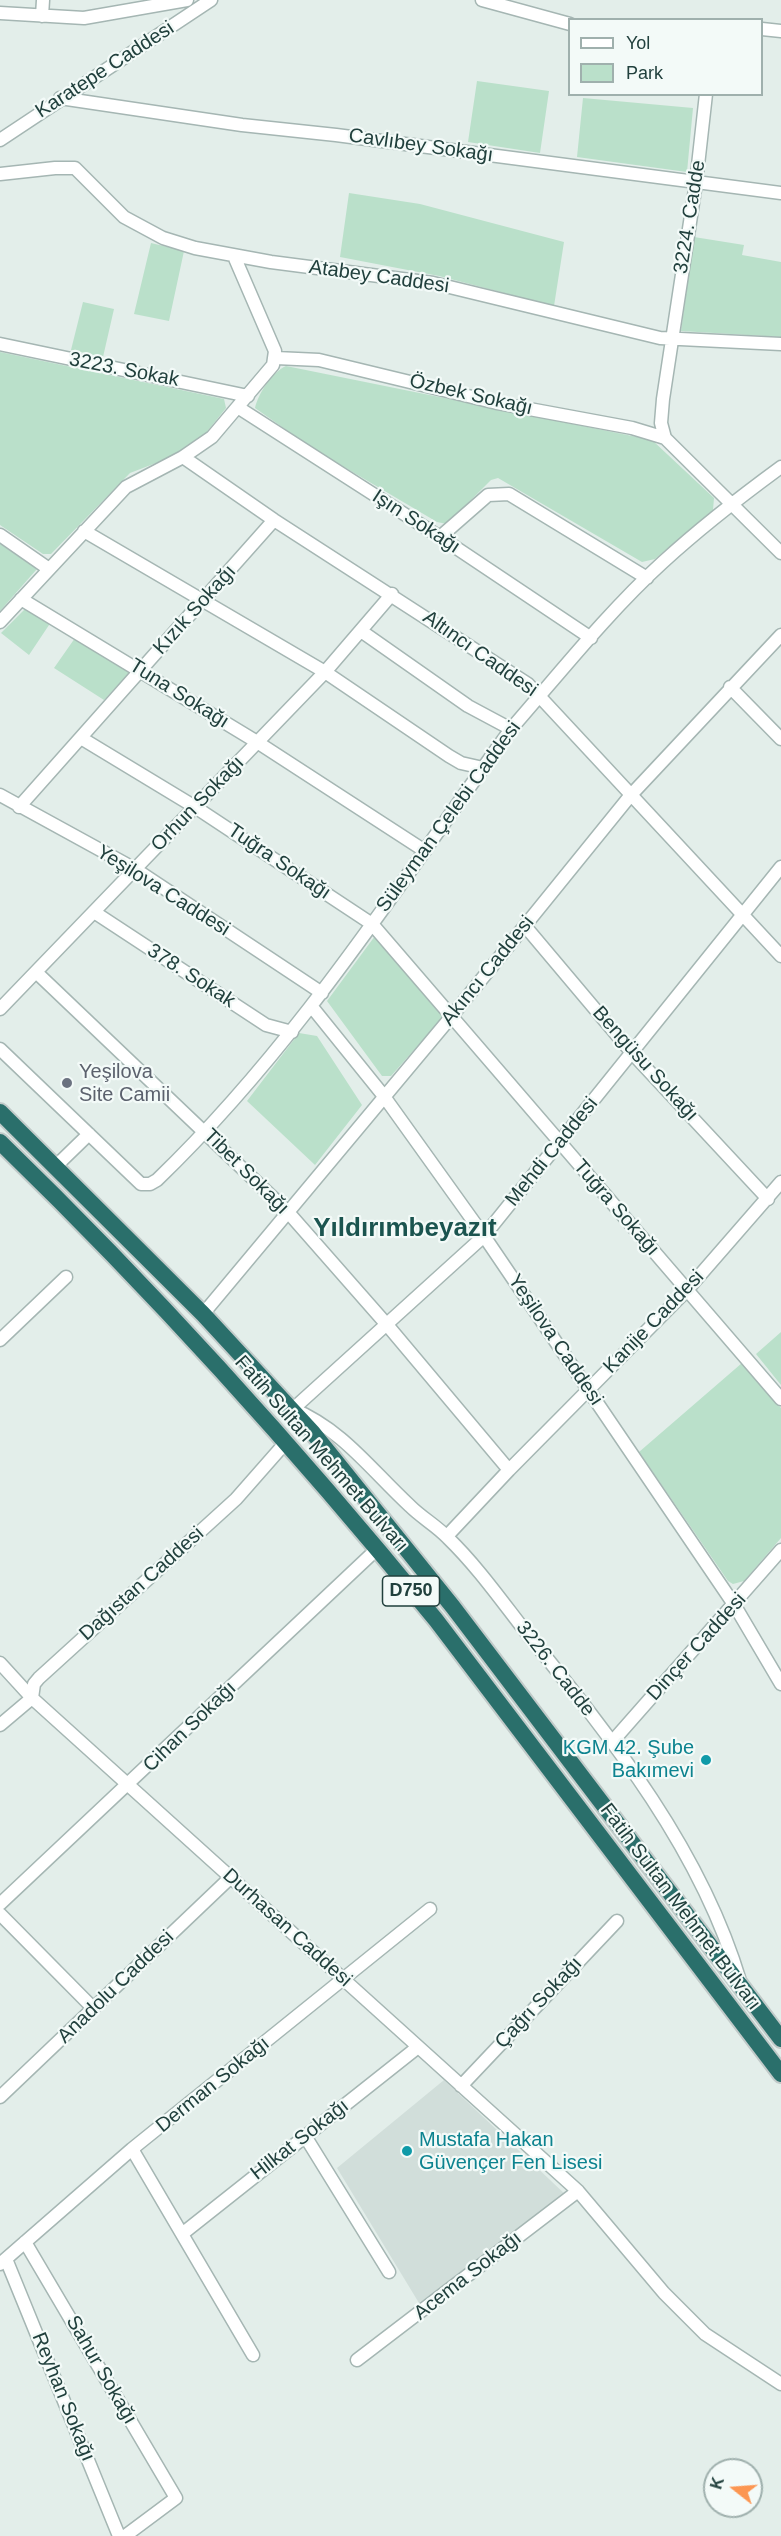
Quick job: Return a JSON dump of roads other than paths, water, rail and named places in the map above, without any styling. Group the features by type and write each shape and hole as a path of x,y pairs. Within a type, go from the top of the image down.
{"highway":[{"name":"Fatih Sultan Mehmet Bulvarı","path":"0,1112 203,1314 292,1408 453,1607 781,2039"},
{"name":"Fatih Sultan Mehmet Bulvarı","path":"1,1146 84,1224 287,1441 436,1620 781,2074"}],"street":[{"path":"42,16 43,0"},
{"path":"0,13 84,18 169,1 187,0"},
{"name":"Karatepe Caddesi","path":"0,140 60,98 211,0"},
{"path":"482,0 568,23"},
{"path":"763,29 781,31"},
{"name":"3224. Cadde","path":"665,438 661,416 696,183 706,96"},
{"name":"Cavlıbey Sokağı","path":"60,98 242,125 336,135 781,193"},
{"name":"Atabey Caddesi","path":"0,174 68,166 75,168 118,212 143,229 179,244 234,256 433,283 671,339 781,344"},
{"path":"0,621 126,487 183,457 212,437 239,408 276,358 234,256"},
{"name":"3223. Sokak","path":"0,344 248,396"},
{"name":"Özbek Sokağı","path":"276,358 319,360 497,403 632,428 665,438"},
{"name":"Işın Sokağı","path":"239,408 441,537 591,638"},
{"path":"665,438 781,553"},
{"name":"Altıncı Caddesi","path":"183,457 274,520 392,594 541,695 630,796 781,956"},
{"name":"Süleyman Çelebi Caddesi","path":"89,1134 141,1184 150,1184 207,1132 312,1007 483,768 541,695 646,578 732,503 781,467"},
{"path":"441,537 488,495 510,494 646,578"},
{"name":"Kızık Sokağı","path":"19,807 274,520"},
{"path":"84,531 325,672 460,763 483,768"},
{"path":"0,535 49,569"},
{"name":"Orhun Sokağı","path":"0,1009 325,672 392,594"},
{"name":"Tuna Sokağı","path":"21,599 257,742 425,851"},
{"path":"361,630 468,706 512,729"},
{"name":"Akıncı Caddesi","path":"203,1314 383,1095 451,1017 630,796 781,635"},
{"path":"730,687 781,739"},
{"name":"Tuğra Sokağı","path":"81,738 195,807 372,924 781,1399"},
{"name":"Yeşilova Caddesi","path":"0,795 135,869 322,993"},
{"name":"Mehdi Caddesi","path":"292,1408 388,1326 484,1236 781,867"},
{"name":"378. Sokak","path":"94,912 266,1024 292,1032"},
{"name":"Bengüsu Sokağı","path":"525,926 632,1053 768,1199"},
{"name":"Tibet Sokağı","path":"36,972 207,1132 287,1211 388,1326 508,1470"},
{"name":"Yeşilova Caddesi","path":"312,1007 383,1095 484,1236 735,1606 781,1684"},
{"path":"0,1049 89,1134 56,1166"},
{"name":"Kanije Caddesi","path":"447,1536 508,1470 687,1290 781,1182"},
{"path":"0,1340 66,1277"},
{"name":"3226. Cadde","path":"292,1408 328,1426 411,1508 447,1536 612,1742 670,1827 705,1891 724,1930 742,1988"},
{"name":"Dağıstan Caddesi","path":"0,1725 32,1698 34,1684 39,1678 236,1499 287,1441"},
{"name":"Cihan Sokağı","path":"0,1904 377,1549"},
{"name":"Dinçer Caddesi","path":"612,1742 735,1606 781,1550"},
{"name":"Durhasan Caddesi","path":"0,1663 32,1698 578,2191 683,2314 725,2349 781,2384"},
{"name":"Anadolu Caddesi","path":"0,2097 231,1877"},
{"name":"Derman Sokağı","path":"3,2261 132,2149 430,1910"},
{"path":"0,1914 93,2008"},
{"name":"Çağrı Sokağı","path":"461,2086 617,1920"},
{"name":"Hilkat Sokağı","path":"182,2234 418,2047"},
{"path":"305,2136 389,2272"},
{"path":"132,2149 253,2355"},
{"name":"Acema Sokağı","path":"357,2360 578,2191"},
{"name":"Sahur Sokağı","path":"25,2242 176,2498 125,2536"},
{"name":"Reyhan Sokağı","path":"3,2261 120,2536"}],"place":[{"name":"Yeşilova Site Camii","path":"67,1083"},
{"name":"KGM 42. Şube Bakımevi","path":"706,1760"},
{"name":"Mustafa Hakan Güvençer Fen Lisesi","path":"407,2151"}],"district":[{"name":"Yıldırımbeyazıt","path":"405,1229"}]}
